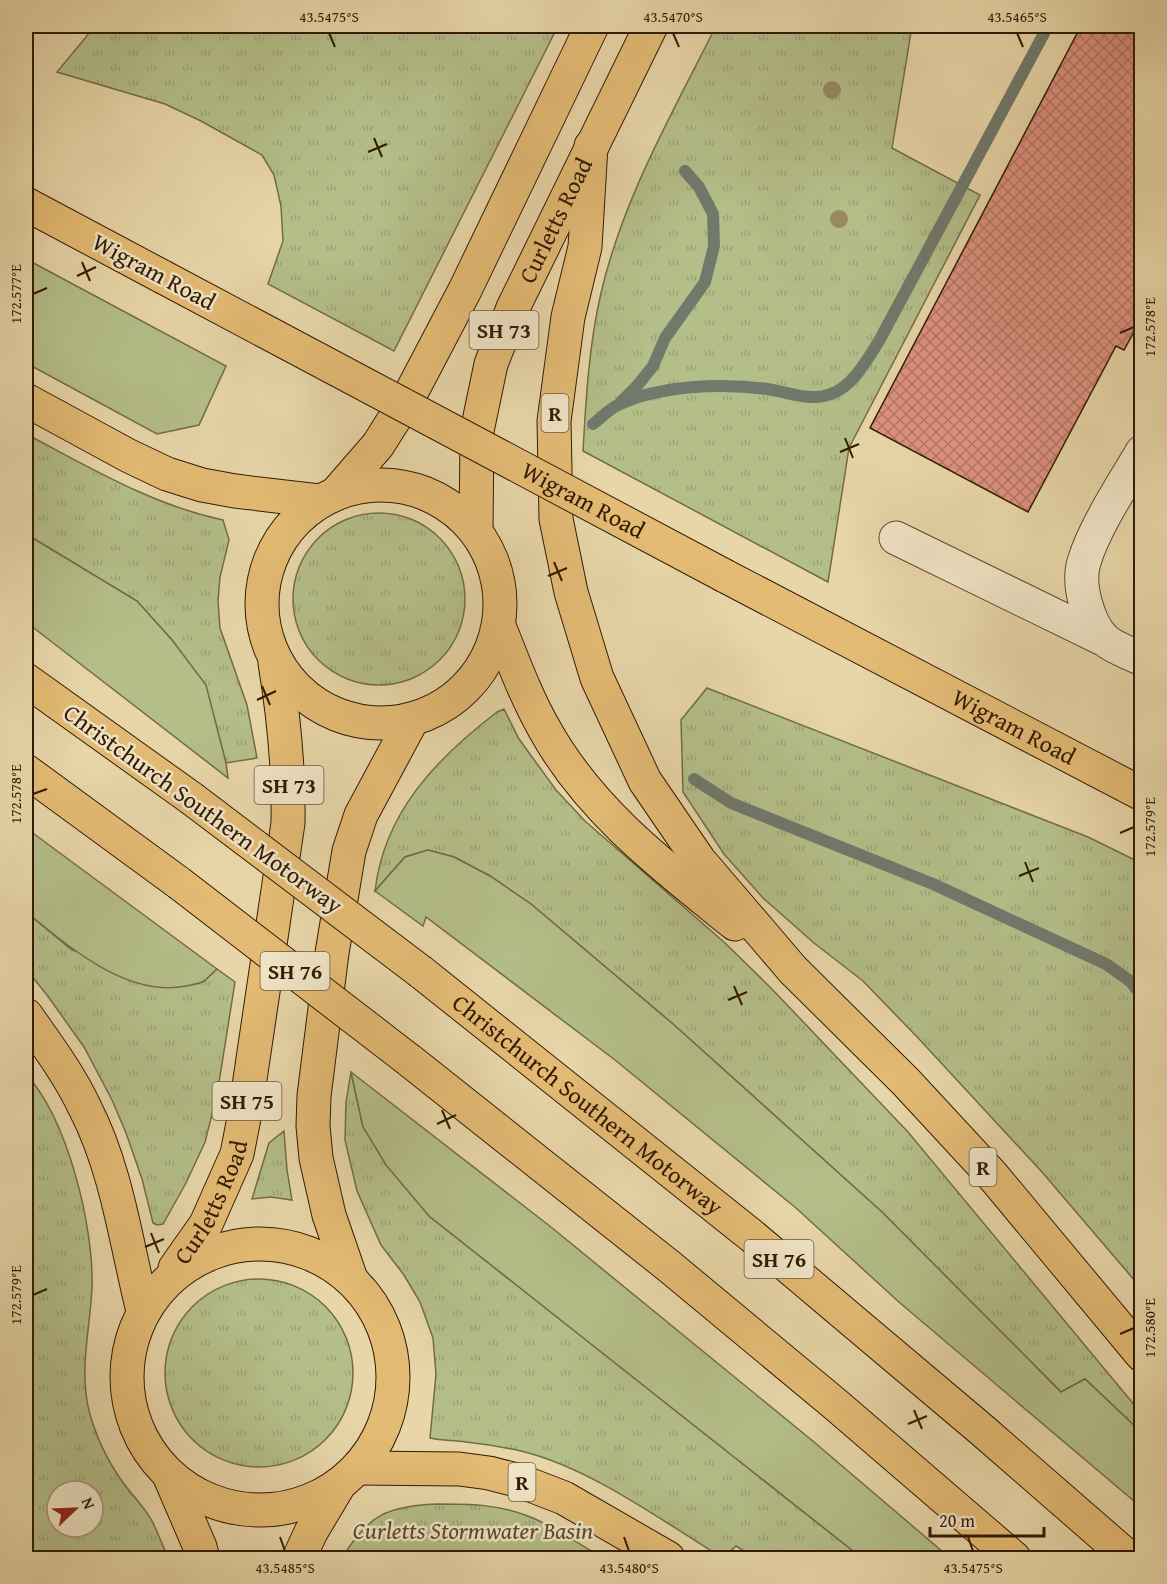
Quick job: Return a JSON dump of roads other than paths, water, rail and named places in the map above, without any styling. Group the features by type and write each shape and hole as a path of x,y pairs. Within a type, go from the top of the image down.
{"main road":[{"name":"SH 73","path":"274,659 263,625 262,589 271,554 291,524 328,496 378,445 412,391 465,290 592,26"},
{"name":"Curletts Road","path":"476,531 477,431 491,364 513,308 651,26"},
{"name":"R","path":"591,146 585,247 568,317 554,421 556,519 571,592 597,678 645,781 699,860 793,970 906,1082 993,1176 1142,1355"},
{"name":"Wigram Road","path":"26,204 725,576 1142,794"},
{"path":"26,400 166,474 202,485 235,491 328,496 368,484 399,485 428,494 454,510 476,531"},
{"name":"SH 73","path":"412,720 443,707 469,685 488,658 499,626 501,592 492,560 476,531"},
{"path":"499,626 521,681 545,730 566,763 594,799 656,861 793,970"},
{"path":"274,659 299,692 333,714 372,724 412,720"},
{"name":"Curletts Road","path":"170,1275 206,1224 237,1154 252,1071 288,823 289,781 285,725 274,659"},
{"name":"Christchurch Southern Motorway","path":"26,680 191,798 421,972 752,1236 982,1430 1129,1558"},
{"name":"SH 75","path":"300,1558 311,1533 348,1477 374,1448 385,1424 391,1398 393,1372 390,1346 381,1322 368,1299 351,1279 328,1215 316,1158 313,1126 314,1096 332,953 349,851 358,824 412,720"},
{"name":"SH 76","path":"26,771 179,883 409,1060 670,1267 835,1404 1014,1558"},
{"path":"26,1015 67,1074 86,1110 107,1163 143,1311"},
{"path":"170,1275 218,1249 253,1243 288,1246 322,1258 351,1279"},
{"name":"SH 75","path":"170,1275 143,1311 131,1339 126,1368 128,1398 136,1426 150,1453 169,1475 203,1558"},
{"name":"R","path":"169,1475 194,1494 222,1505 252,1511 283,1509 312,1500 348,1477 459,1469 489,1473 520,1481 564,1498 668,1558"}],"street":[{"path":"1105,640 1094,625 1086,608 1083,564 1096,534 1139,464"},
{"path":"896,538 1142,659"}],"waterway":[{"path":"593,424 618,405 653,393 691,387 731,386 815,397 831,394 853,379 879,341 1048,26"},
{"path":"621,402 653,366 665,338 705,282 714,246 713,214 699,187 685,171"},
{"path":"694,779 731,803 933,884 1106,964 1130,981 1142,996"}],"park label":[{"name":"Curletts Stormwater Basin","path":"473,1531"}]}
